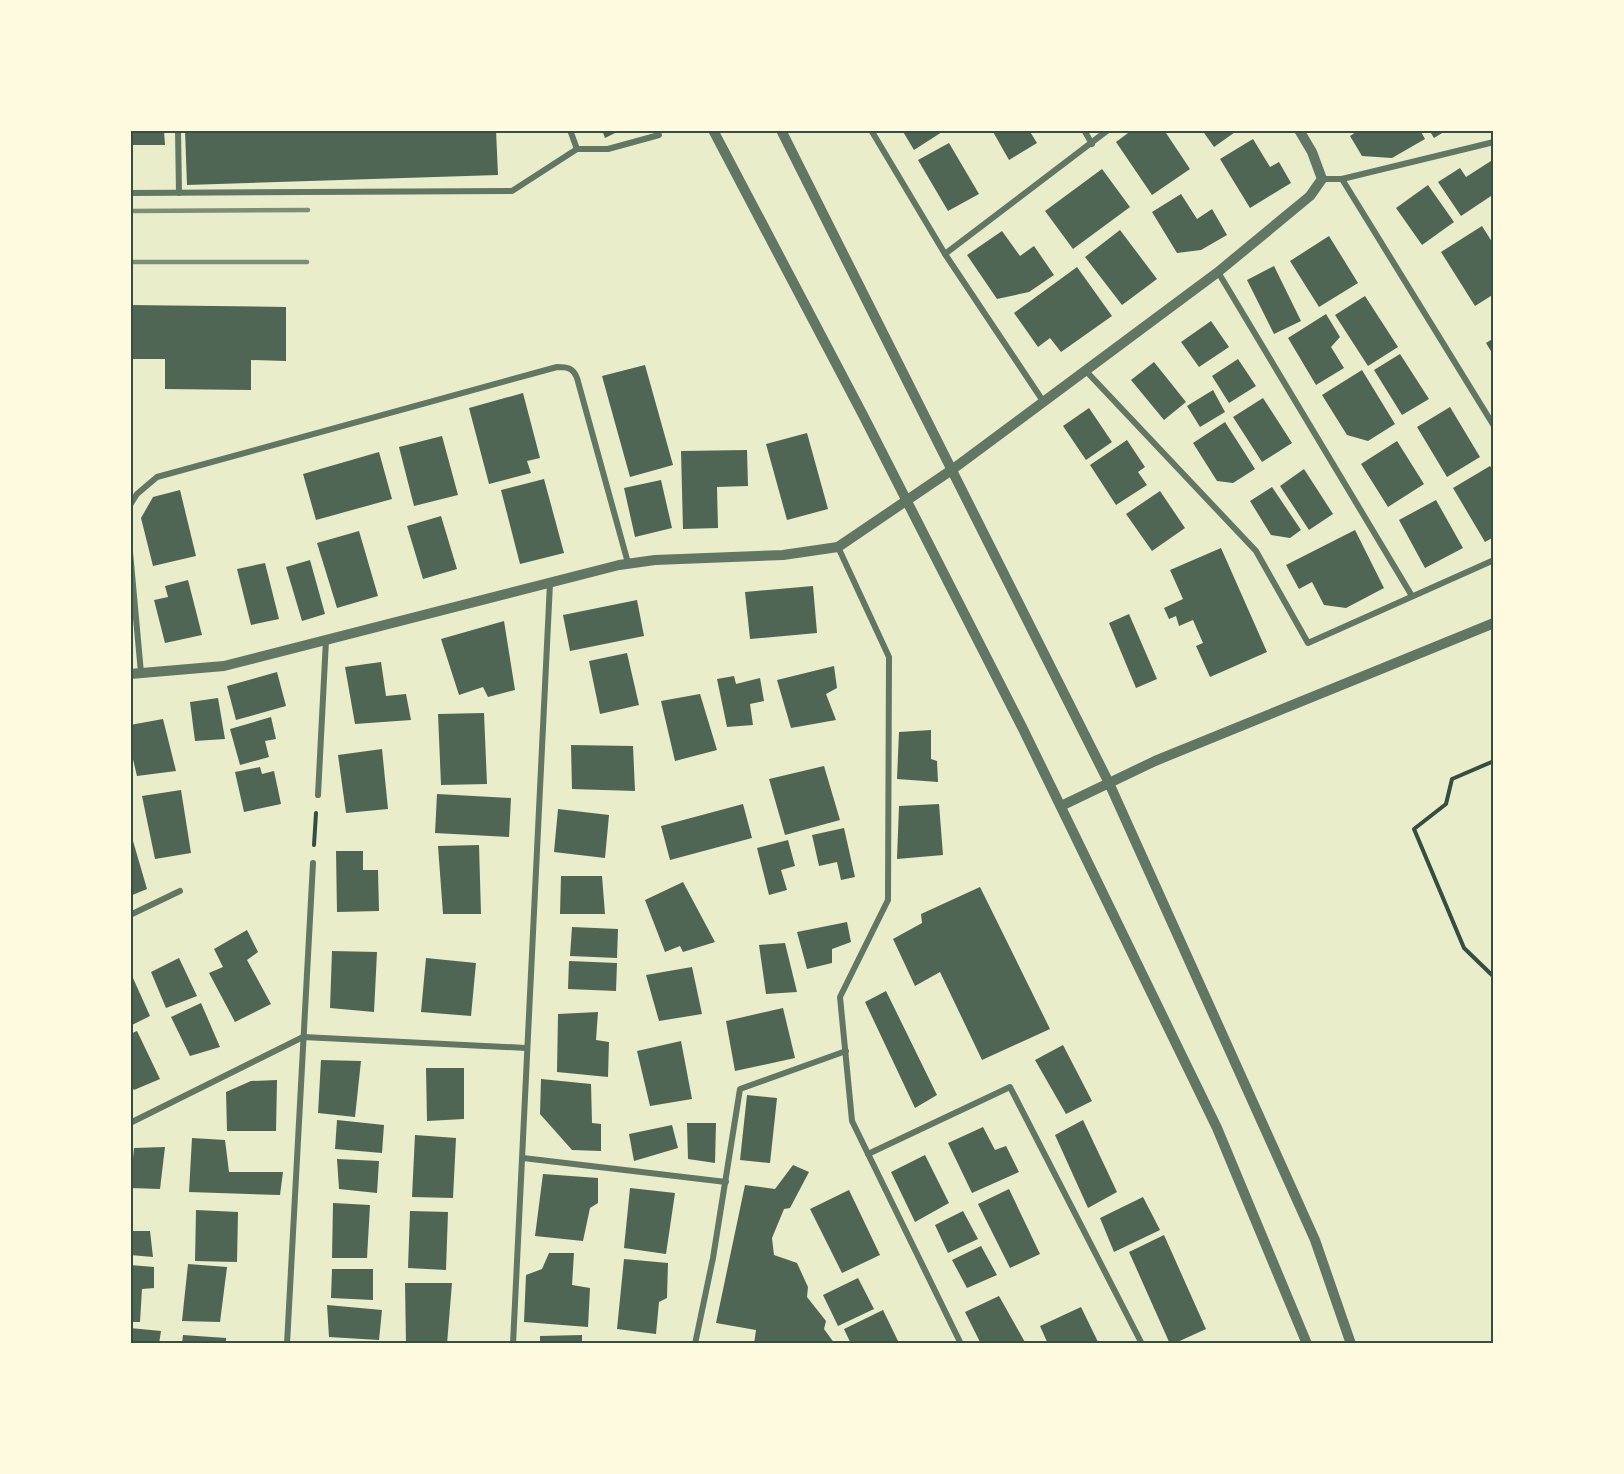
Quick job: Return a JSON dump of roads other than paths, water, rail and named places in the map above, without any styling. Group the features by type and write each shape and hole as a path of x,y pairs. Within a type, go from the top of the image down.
{"street":[{"path":"178,130 179,193"},
{"path":"570,130 577,149"},
{"path":"713,130 908,502 1061,806 1217,1128 1307,1344"},
{"path":"781,130 1109,783 1315,1240 1351,1344"},
{"path":"871,130 945,254 1042,402"},
{"path":"1084,130 1092,144"},
{"path":"945,254 1108,130"},
{"path":"1299,130 1312,152 1322,179"},
{"path":"130,193 512,191 577,149 608,149 658,135"},
{"path":"1322,179 1342,179 1494,142"},
{"path":"130,552 136,673 224,666 628,563 783,555 838,547 908,502 1218,272 1310,196 1322,179"},
{"path":"1342,179 1494,426"},
{"path":"1218,272 1412,596"},
{"path":"130,505 138,494 157,477 557,367 567,367 574,371 577,378 628,563"},
{"path":"1085,370 1256,551 1308,643 1494,560"},
{"path":"838,547 889,657 888,900 840,997 852,1121 961,1344"},
{"path":"513,1344 550,582"},
{"path":"1061,806 1155,761 1494,623"},
{"path":"318,795 326,639"},
{"path":"288,1344 313,863"},
{"path":"130,915 180,891"},
{"path":"130,1123 303,1037 526,1048"},
{"path":"695,1344 726,1182 740,1089 846,1051"},
{"path":"868,1154 1010,1087 1142,1344"},
{"path":"523,1158 726,1182"}],"railway":[{"path":"130,211 308,210"},
{"path":"130,262 307,262"}]}
